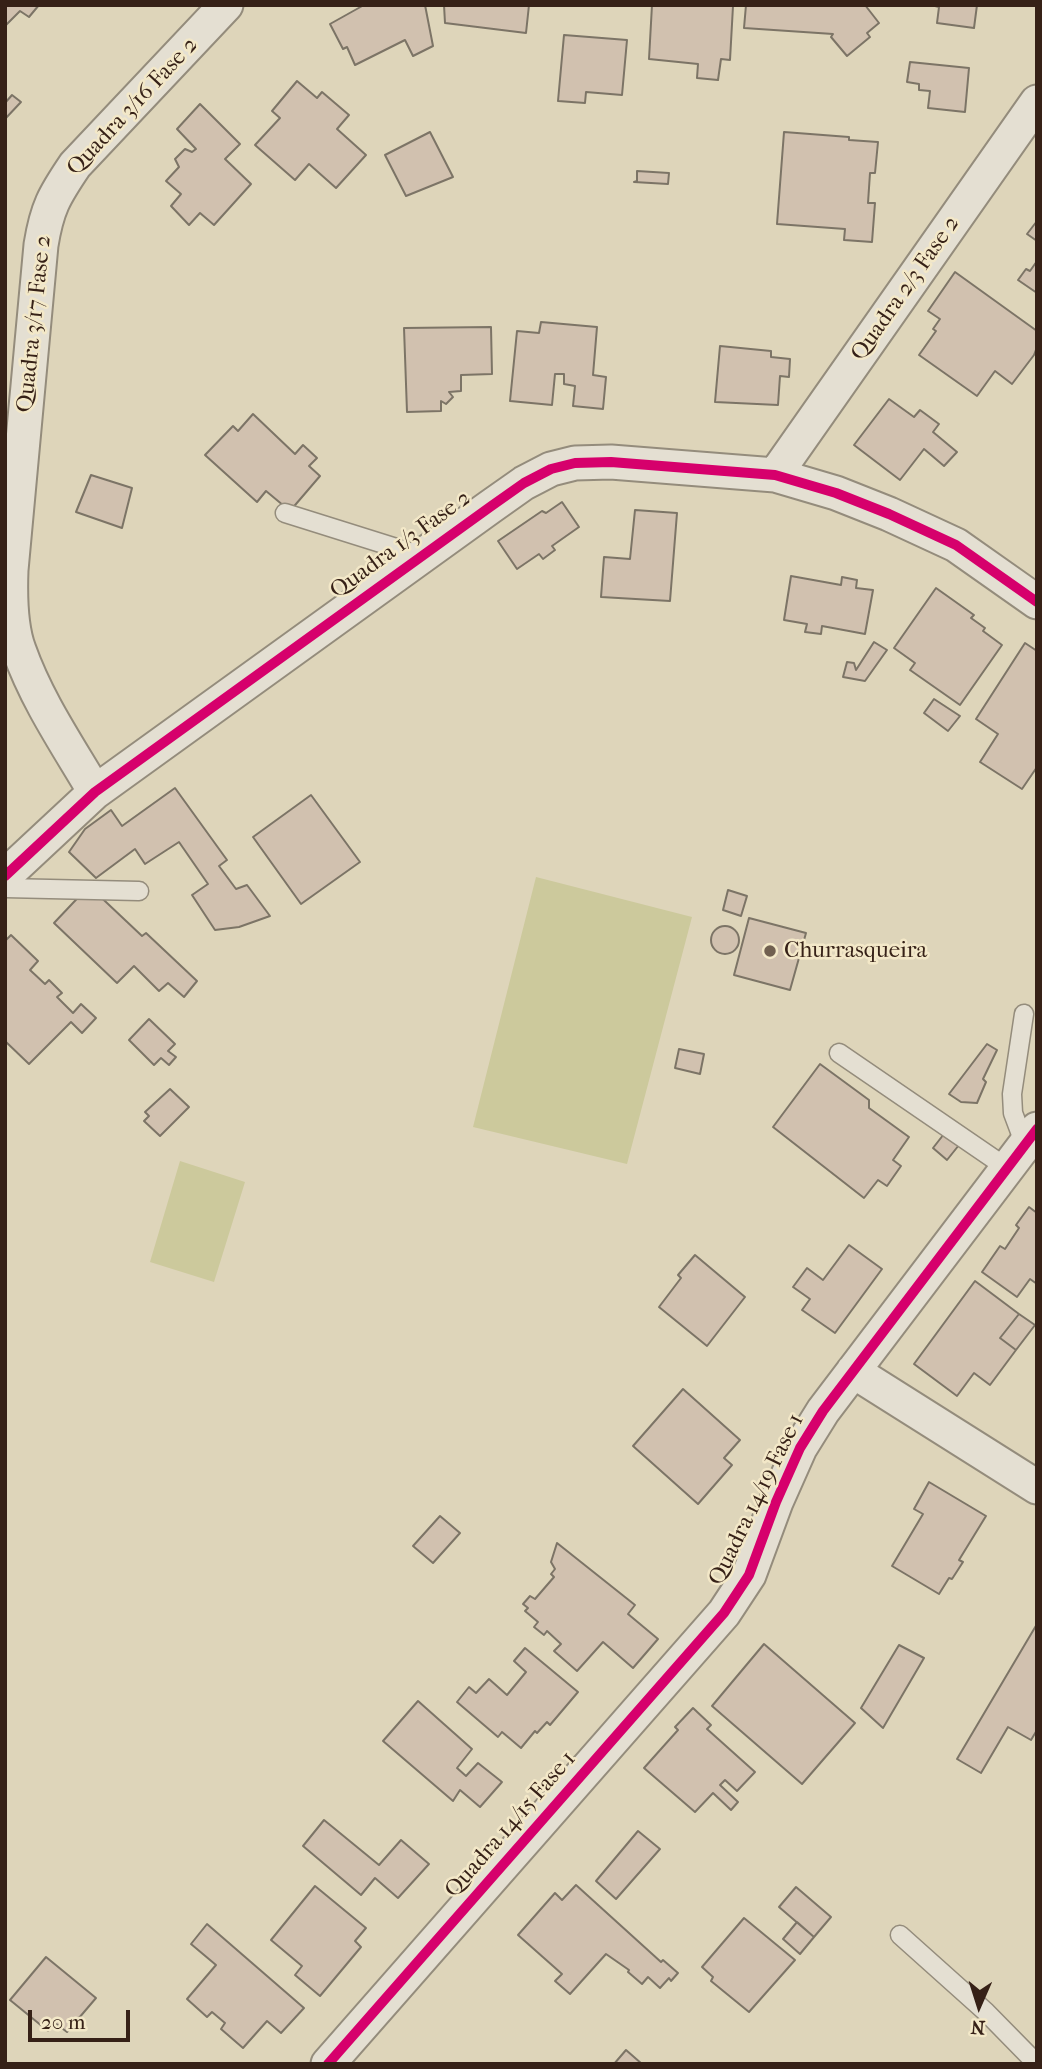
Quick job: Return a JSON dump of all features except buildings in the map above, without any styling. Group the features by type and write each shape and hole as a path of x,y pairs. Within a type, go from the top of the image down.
{"street":[{"name":"Quadra 3/16 Fase 2","path":"46,214 75,165 226,5"},
{"name":"Quadra 2/3 Fase 2","path":"775,475 1037,102"},
{"name":"Quadra 3/17 Fase 2","path":"46,214 10,594 18,648 40,699 95,792"},
{"name":"Quadra 1/3 Fase 2","path":"5,876 95,792 524,483 551,469 575,463 611,462 775,475 836,493 956,545 1037,602"},
{"name":"Quadra 14/19 Fase 1","path":"724,1613 749,1575 776,1502 800,1448 853,1371 1023,1148"},
{"path":"853,1371 1037,1487"},
{"name":"Quadra 14/15 Fase 1","path":"328,2064 724,1613"}],"lane":[{"path":"285,513 422,556"},
{"path":"5,888 139,891"},
{"path":"1023,1148 1013,1112 1012,1094 1024,1014"},
{"path":"839,1053 1023,1148"},
{"path":"900,1935 986,2012 1037,2064"}],"shaded area":[{"path":"536,877 692,917 627,1164 473,1127"},
{"path":"180,1161 245,1182 214,1282 150,1262"}],"cycle path":[{"path":"5,876 95,792 490,507 524,483 551,469 575,463 611,462 775,475 836,493 956,545 1037,602"},
{"path":"328,2064 724,1613 749,1575 776,1502 800,1448 823,1411 1037,1129"}],"place":[{"name":"Churrasqueira","path":"770,951"}]}
